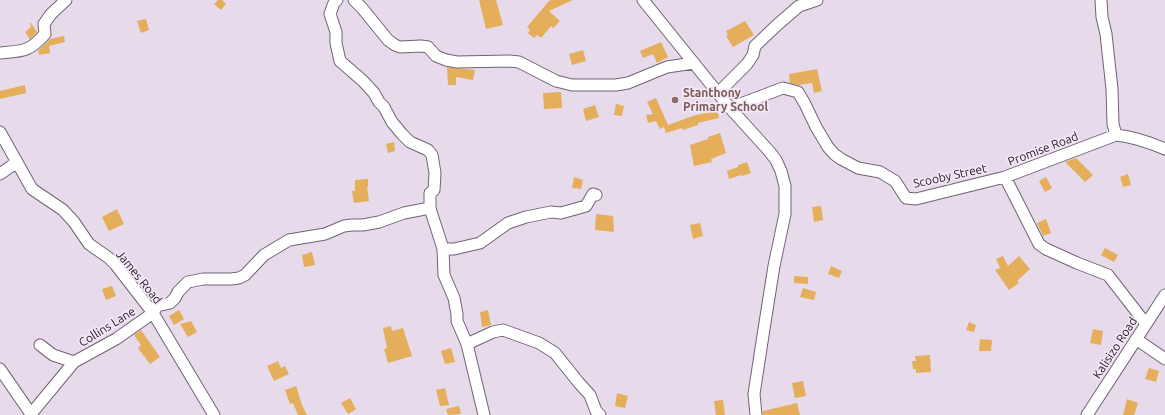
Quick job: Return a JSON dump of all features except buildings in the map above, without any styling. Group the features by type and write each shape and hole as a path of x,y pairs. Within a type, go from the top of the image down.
{"street":[{"path":"0,53 22,51 31,47 40,40 45,34 44,24 51,14 66,0"},
{"path":"337,0 330,14 336,32 336,43 340,61 374,93 392,122 402,134 410,142 428,150 432,155 435,178 434,190 430,193 430,208 443,249 444,275 454,298 457,321 467,344 484,415"},
{"path":"354,0 388,40 400,47 428,47 436,56 457,62 519,62 556,81 572,85 628,83 667,67 694,63"},
{"path":"643,0 730,108 776,160 781,171 785,186 785,214 765,321 754,394 756,415"},
{"path":"718,93 747,64 753,55 755,46 799,6 817,0"},
{"path":"1101,0 1112,90 1113,124 1116,136 1130,137 1165,149"},
{"name":"Scooby Street","path":"730,108 783,88 798,92 816,127 834,154 858,168 880,172 895,181 906,198 916,198 1005,177"},
{"name":"James Road","path":"0,132 32,189 63,210 74,222 89,244 115,264 153,313 214,415"},
{"name":"Promise Road","path":"1116,136 1005,177 1040,244 1046,249 1108,275 1146,324"},
{"path":"0,174 17,162"},
{"path":"443,249 454,249 480,243 508,223 526,217 551,212 560,213 580,209 586,206 593,194 596,195"},
{"name":"Collins Lane","path":"32,414 74,362 116,339 153,313 157,306 170,303 188,282 203,279 239,278 245,276 264,255 289,240 325,234 352,224 363,225 379,222 404,213 430,208"},
{"name":"Kalisizo Road","path":"1087,415 1165,296"},
{"path":"467,344 493,332 503,330 539,342 555,353 579,384 590,395 596,411 600,415"},
{"path":"1136,339 1165,360"},
{"name":"Collins Lane","path":"40,345 53,355 74,362"},
{"path":"0,369 32,414"}],"place":[{"name":"Stanthony Primary School","path":"675,100"}]}
